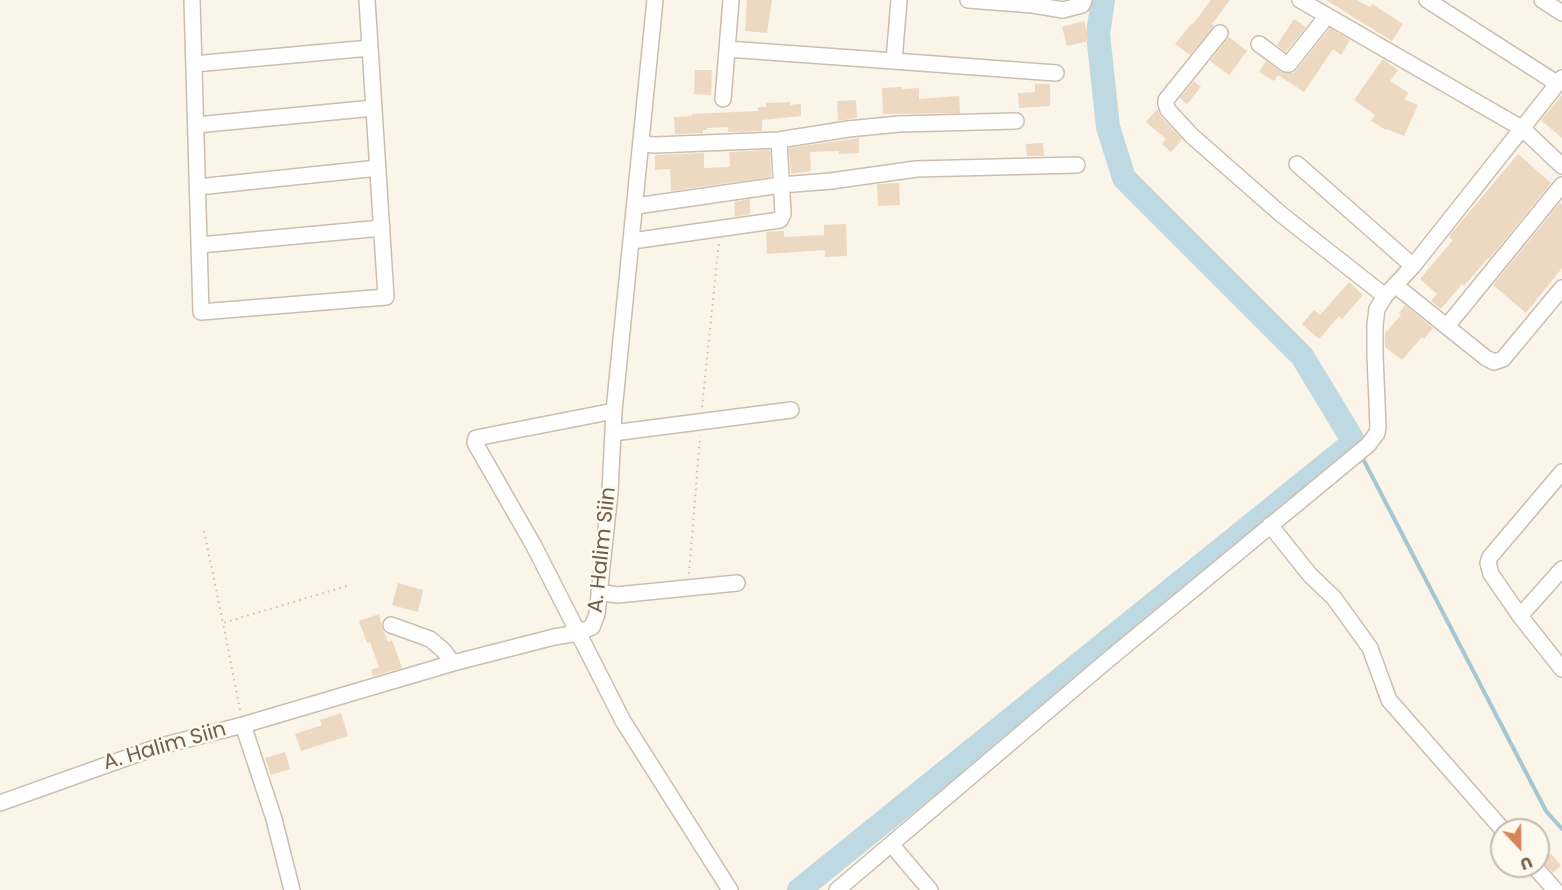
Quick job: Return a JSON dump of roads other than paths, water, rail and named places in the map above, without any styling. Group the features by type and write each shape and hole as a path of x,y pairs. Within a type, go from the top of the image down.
{"street":[{"path":"192,0 201,245 201,312 386,297 367,0"},
{"name":"A. Halim Siin","path":"0,803 157,747 243,725 453,663 578,633 592,627 608,594 614,411 655,0"},
{"path":"723,99 731,0"},
{"path":"894,62 899,0"},
{"path":"968,0 1033,5 1063,10 1082,5 1084,0"},
{"path":"1299,0 1523,129 1562,166"},
{"path":"837,890 1368,445 1378,430 1375,355 1377,309 1560,81 1427,0"},
{"path":"1542,0 1562,13"},
{"path":"1259,44 1289,64 1327,16"},
{"path":"1220,33 1166,100 1168,110 1192,136 1282,215 1390,290 1447,326 1488,360 1500,361 1562,288"},
{"path":"194,64 370,48"},
{"path":"727,49 1056,73"},
{"path":"196,125 374,108"},
{"path":"642,144 779,140 899,124 1016,122"},
{"path":"632,241 780,220 783,214 779,140"},
{"path":"1297,164 1413,266"},
{"path":"636,206 781,185 842,180 916,169 1077,165"},
{"path":"198,187 378,168"},
{"path":"1447,326 1562,185"},
{"path":"201,245 382,228"},
{"path":"613,433 791,410"},
{"path":"614,411 474,440 534,546 623,721 730,890"},
{"path":"1562,472 1488,562 1491,574 1520,616 1562,669"},
{"path":"1270,525 1310,575 1334,598 1370,648 1389,700 1492,818"},
{"path":"1520,616 1562,568"},
{"path":"608,594 737,583"},
{"path":"391,625 429,639 443,650 453,663"},
{"path":"243,725 274,819 292,890"},
{"path":"891,844 930,890"}],"waterway":[{"path":"799,890 1354,442 1302,356 1124,178 1108,127 1098,34 1103,0"},
{"path":"1361,455 1546,811 1562,829"}]}
